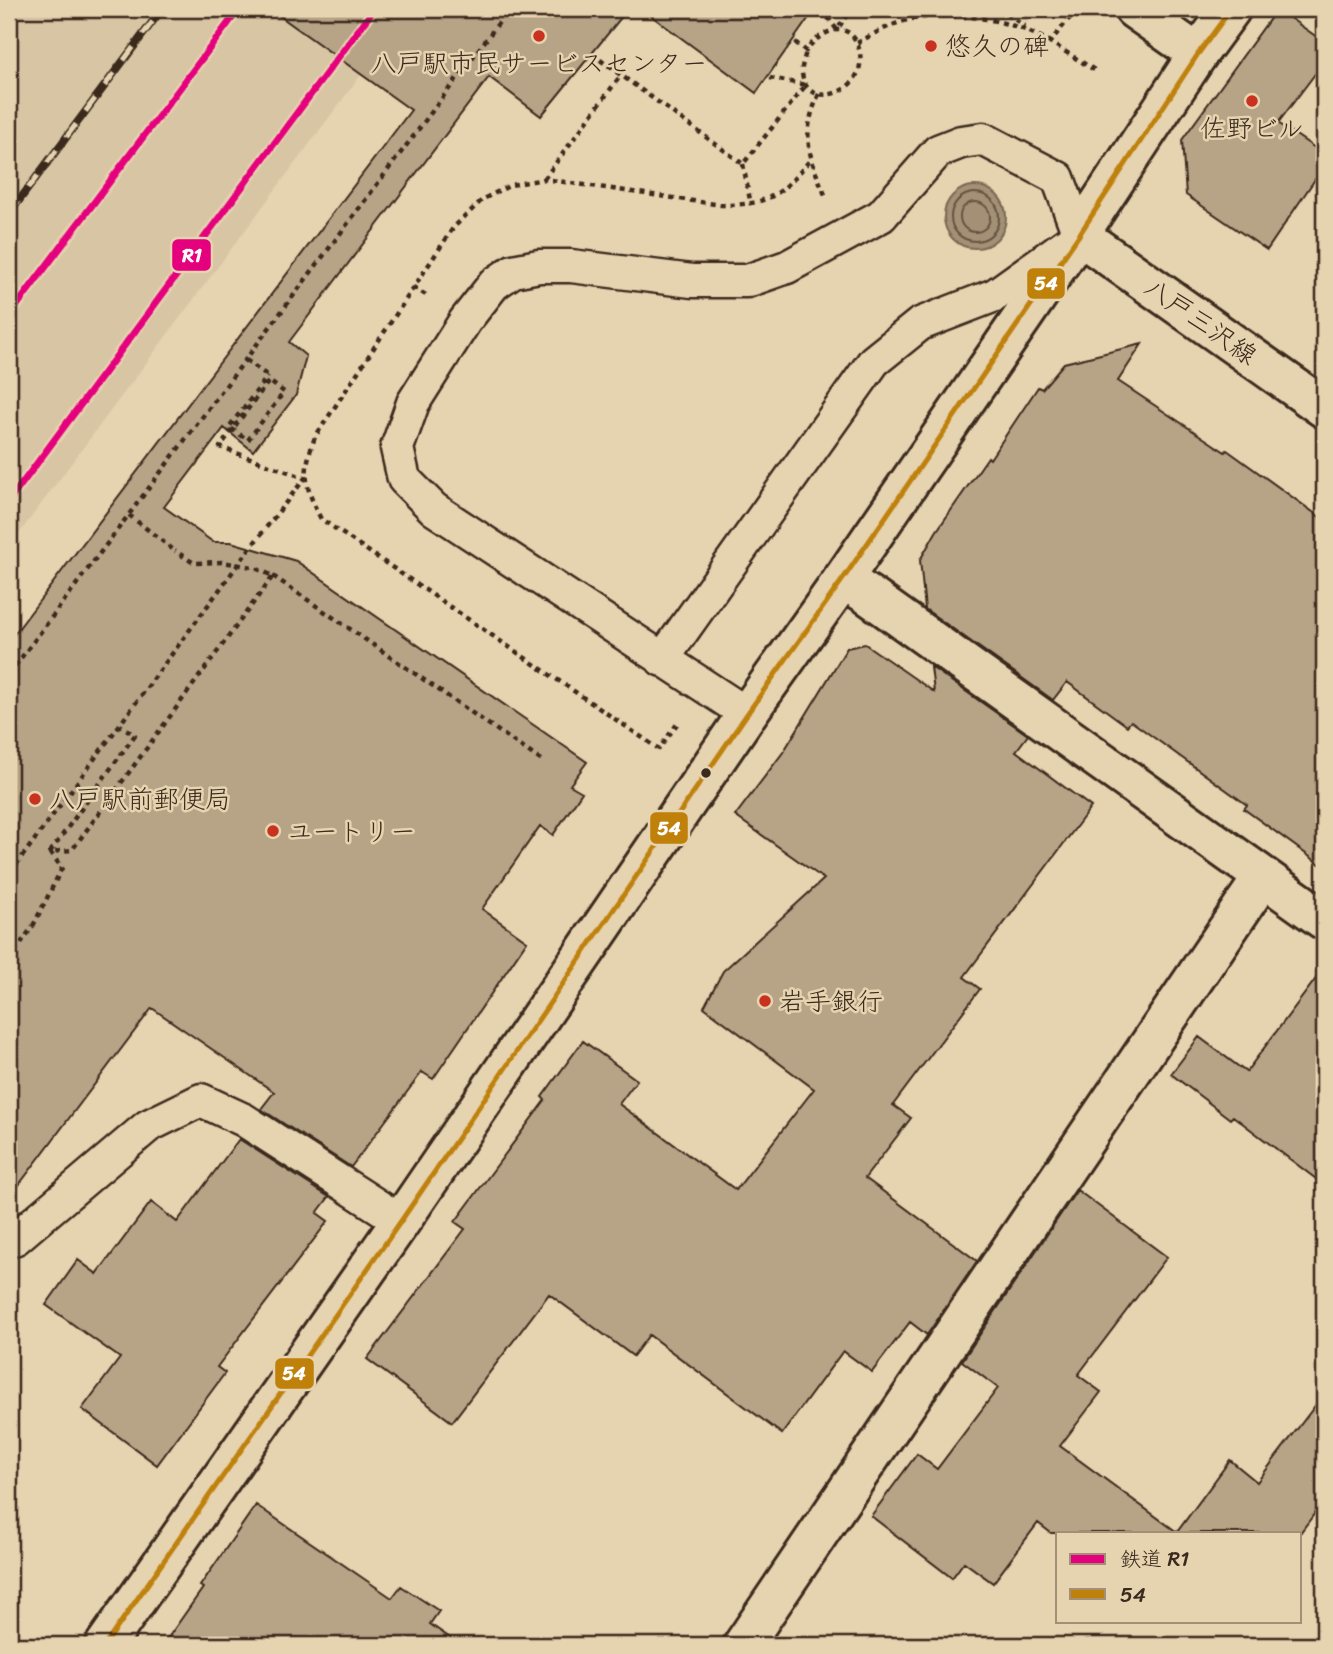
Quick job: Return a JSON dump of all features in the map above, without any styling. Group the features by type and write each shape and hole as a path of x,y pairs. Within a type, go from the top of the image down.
{"street":[{"path":"1134,9 1198,54"},
{"path":"106,1645 401,1221 1231,9"},
{"name":"八戸三沢線","path":"1079,234 1324,408"},
{"path":"842,579 1324,920"},
{"path":"743,1645 1263,877"}],"lane":[{"path":"662,660 874,361 920,324 995,296 1079,234 1058,178 984,139 961,142 938,151 881,216 787,267 747,281 692,281 571,266 539,266 513,271 494,284 466,321 413,403 397,448 404,479 434,509 662,660 747,714"},
{"path":"9,1241 16,1238 148,1126 201,1100 244,1120 401,1221"}],"path":[{"path":"9,674 509,9"},
{"path":"822,9 837,30"},
{"path":"837,30 851,9"},
{"path":"998,9 1096,71"},
{"path":"1050,41 1077,9"},
{"path":"857,43 883,29 912,19 956,17 988,18 1027,29 1050,41"},
{"path":"770,78 806,85 818,94 832,95 846,90 855,78 859,60 857,43 849,33 837,30 825,32 813,40 806,51 802,72 806,85"},
{"path":"794,43 806,51"},
{"path":"592,54 743,164 751,205"},
{"path":"544,179 621,75"},
{"path":"743,164 806,85"},
{"path":"818,94 811,112 808,136 810,160 829,203"},
{"path":"678,722 659,749 321,519 308,495 305,478 307,459 315,437 453,228 483,198 511,185 544,179 721,205 751,205 774,197 790,184 810,160"},
{"path":"246,360 268,376 229,427 248,440 284,393 269,381 235,426 220,447 305,478"},
{"path":"16,865 305,478"},
{"path":"128,515 194,563 222,562 253,567 273,576 542,761"},
{"path":"50,852 72,850 273,576"},
{"path":"50,852 135,735 120,725"},
{"path":"9,960 33,926 62,868 50,852"}],"shaded area":[{"path":"9,9 410,9 9,547"}],"water":[{"path":"969,186 981,186 997,195 1004,205 1004,229 997,239 981,248 969,248 958,243 949,234 944,223 944,211 949,200 958,191"}],"building":[{"name":"ユートリー","path":"270,9 628,9 541,116 489,77 289,342 306,356 296,395 253,451 224,428 164,507 213,542 231,542 296,561 587,762 570,785 582,792 553,835 540,826 482,909 527,941 433,1079 422,1072 351,1167 261,1109 274,1092 152,1008 9,1198 9,641 411,110"},
{"path":"642,9 815,9 756,93"},
{"name":"佐野ビル","path":"1277,9 1324,42 1324,62 1278,123 1324,154 1324,166 1267,250 1186,195 1182,140"},
{"path":"1142,344 1118,381 1225,452 1227,450 1324,520 1324,867 1244,809 1247,805 1131,721 1127,726 1067,682 1053,700 925,609 920,560 936,532 988,457 990,459 1038,387 1042,389 1064,363"},
{"path":"865,644 934,692 931,667 1028,735 1016,751 1091,807 964,977 980,989 893,1105 911,1118 865,1178 977,1261 927,1335 910,1322 872,1372 843,1351 782,1434 649,1335 633,1356 549,1294 452,1422 367,1359 465,1229 455,1222 545,1100 542,1097 583,1041 637,1080 619,1104 736,1190 814,1089 704,1007 723,971 824,879 735,816 784,751 847,648"},
{"path":"1324,968 1324,1185 1233,1116 1230,1119 1171,1074 1199,1037 1246,1072"},
{"path":"239,1139 329,1197 317,1213 328,1221 217,1367 225,1373 157,1465 82,1409 120,1358 46,1305 78,1260 97,1274 151,1202 177,1222"},
{"path":"1077,1190 1167,1257 1078,1375 1101,1392 1060,1446 1177,1532 1051,1533 1038,1523 993,1583 964,1562 952,1578 871,1516 917,1454 937,1469 998,1388 962,1361"},
{"path":"1324,1394 1324,1501 1301,1532 1177,1532 1230,1460 1257,1482"},
{"path":"256,1505 392,1598 401,1586 439,1611 430,1624 460,1645 163,1645"}],"railway":[{"path":"9,214 162,9"},
{"path":"9,316 239,9"}],"rail line":[{"name":"R1","path":"9,316 239,9"},
{"name":"R1","path":"9,501 374,9"}],"transit line":[{"name":"54","path":"105,1645 843,579 1231,9"}],"place":[{"name":"八戸駅市民サービスセンター","path":"539,36"},
{"name":"悠久の碑","path":"931,46"},
{"name":"佐野ビル","path":"1252,101"},
{"name":"八戸駅前郵便局","path":"35,799"},
{"name":"ユートリー","path":"273,831"},
{"name":"岩手銀行","path":"765,1001"}]}
